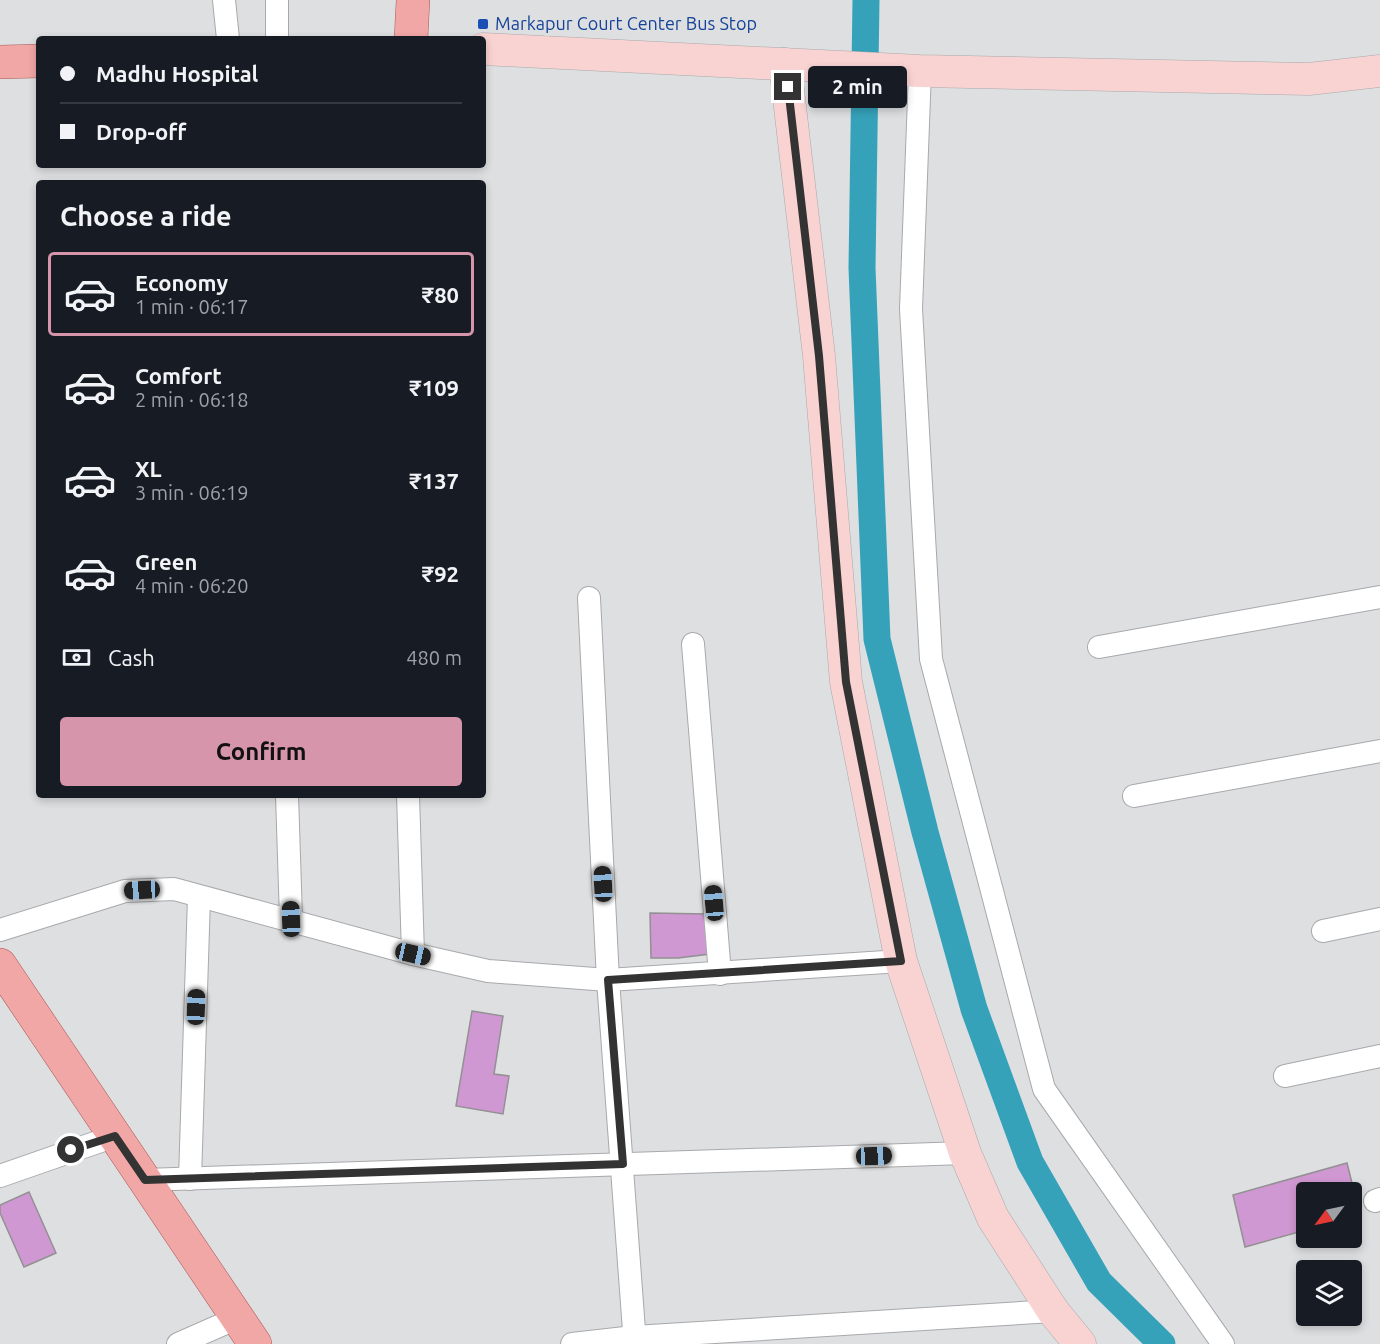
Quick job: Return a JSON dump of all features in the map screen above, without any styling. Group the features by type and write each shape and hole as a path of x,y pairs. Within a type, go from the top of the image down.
{"main road":[{"path":"411,36 413,0"},
{"path":"486,49 910,70 1309,79 1380,72"},
{"path":"0,62 36,61"},
{"path":"798,64 846,682 901,961 965,1154 993,1218 1053,1311 1080,1344"},
{"path":"0,964 10,997 115,1136 246,1331"}],"street":[{"path":"224,0 228,36"},
{"path":"277,0 277,36"},
{"path":"910,70 911,309 931,659 1044,1089 1223,1344"},
{"path":"1099,647 1380,597"},
{"path":"589,598 608,980 634,1340"},
{"path":"693,644 720,974"},
{"path":"1134,796 1380,751"},
{"path":"287,798 291,919"},
{"path":"408,798 413,954"},
{"path":"0,930 125,891 174,889 413,954 488,971 608,980 901,961"},
{"path":"190,1179 199,897"},
{"path":"1323,931 1380,920"},
{"path":"1285,1076 1380,1056"},
{"path":"0,1176 115,1136"},
{"path":"145,1180 965,1154"},
{"path":"572,1344 1053,1311"},
{"path":"178,1344 246,1331"}],"building":[{"path":"650,913 708,914 710,954 678,958 651,958"},
{"path":"472,1011 503,1016 494,1074 509,1076 503,1114 456,1106"},
{"path":"1347,1163 1352,1182 1296,1182 1296,1233 1245,1247 1233,1195"},
{"path":"29,1192 56,1253 24,1267 0,1213 0,1205"}],"waterway":[{"path":"866,0 862,268 877,639 925,832 974,1009 1030,1162 1099,1282 1162,1344"}],"place":[{"name":"Markapur Court Center Bus Stop","path":"483,24"}],"route":[{"path":"71,1150 115,1136 145,1180 623,1164 608,980 901,961 846,682 819,356 788,87"}]}
